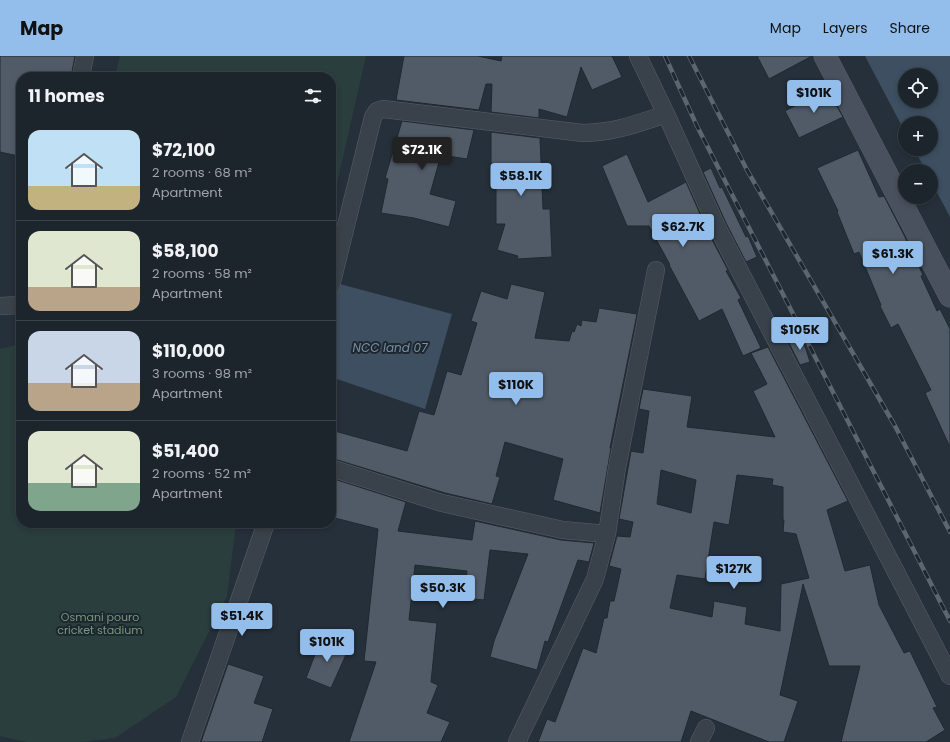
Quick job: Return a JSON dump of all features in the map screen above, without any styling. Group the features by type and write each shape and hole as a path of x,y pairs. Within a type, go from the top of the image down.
{"street":[{"path":"83,72 85,56"},
{"path":"638,56 666,114 716,227 950,676"},
{"path":"825,56 950,296"},
{"path":"336,266 373,116 377,111 384,109 582,133 602,133 623,129 666,114"},
{"path":"517,742 595,579 607,534 617,468 656,270"},
{"path":"0,306 16,305"},
{"path":"336,470 442,503 563,530 607,534"},
{"path":"190,742 264,528"}],"green space":[{"path":"120,56 366,56 336,188 336,72 116,72"},
{"name":"Osmani pouro cricket stadium","path":"16,345 16,528 235,528 227,596 176,697 115,738 82,742 26,742 0,736 0,349"}],"water":[{"path":"865,56 950,56 950,217 938,194 938,164 922,164 918,156 938,156 938,116 898,116 898,119"},
{"name":"NCC land 07","path":"336,283 452,314 425,409 336,379"}],"building":[{"path":"0,56 75,56 72,72 16,72 16,156 0,152"},
{"path":"404,56 478,56 501,61 502,56 612,56 622,77 592,90 581,67 567,117 539,109 539,118 491,112 492,84 486,84 479,110 396,100"},
{"path":"757,56 812,56 769,79"},
{"path":"827,89 843,117 799,138 785,111"},
{"path":"402,121 474,130 467,159 441,155 430,194 456,201 449,227 414,218 381,213 388,179 385,178"},
{"path":"491,132 540,138 543,209 550,209 552,257 517,259 518,256 497,250 505,224 496,224 496,164 491,163"},
{"path":"858,150 879,197 884,196 904,235 923,275 921,276 937,311 940,309 950,329 950,447 925,393 931,390 898,324 891,328 880,306 881,305 859,252 854,254 837,212 838,211 817,168"},
{"path":"627,154 648,202 686,182 708,232 728,270 726,271 741,298 738,300 761,348 743,356 722,309 699,321 649,226 627,226 602,166"},
{"path":"711,168 720,188 722,187 746,237 748,236 757,257 746,262 726,223 703,172"},
{"path":"511,284 545,292 535,338 569,341 572,331 574,332 577,324 581,326 582,320 596,322 599,308 637,314 610,448 600,513 553,500 563,459 505,442 496,476 500,477 492,504 445,493 336,460 336,431 407,451 419,411 434,415 447,371 461,375 477,323 471,321 481,291 507,299"},
{"path":"802,337 810,362 800,365 788,341"},
{"path":"768,347 848,501 827,510 845,571 870,565 879,605 904,653 910,651 937,707 933,708 945,730 926,742 841,742 860,666 829,666 803,584 780,695 798,701 784,742 769,742 691,711 681,742 538,742 547,719 555,722 583,648 596,653 604,618 607,618 610,601 614,601 621,569 609,566 617,536 630,537 633,522 619,519 631,451 643,453 649,411 639,409 643,389 692,396 687,427 775,437 753,391 767,384 751,353","holes":["661,470 696,480 691,513 657,504","737,475 773,479 772,485 783,487 783,532 796,534 809,578 781,584 780,631 745,624 747,607 714,601 712,617 670,608 677,575 705,579 714,522 729,525"]},
{"path":"336,480 406,502 398,531 472,540 475,521 561,540 594,543 589,562 578,560 548,642 545,641 537,670 490,657 494,641 528,554 490,550 484,600 464,598 467,571 415,565 409,620 437,623 431,682 438,685 427,713 450,722 441,742 349,742 376,662 364,661 378,529 336,518"},
{"path":"321,639 349,648 331,688 306,678"},
{"path":"228,664 264,676 254,703 273,709 262,742 201,742"}],"railway":[{"path":"665,56 697,126 950,621"},
{"path":"689,56 747,170 895,426 950,532"}]}
